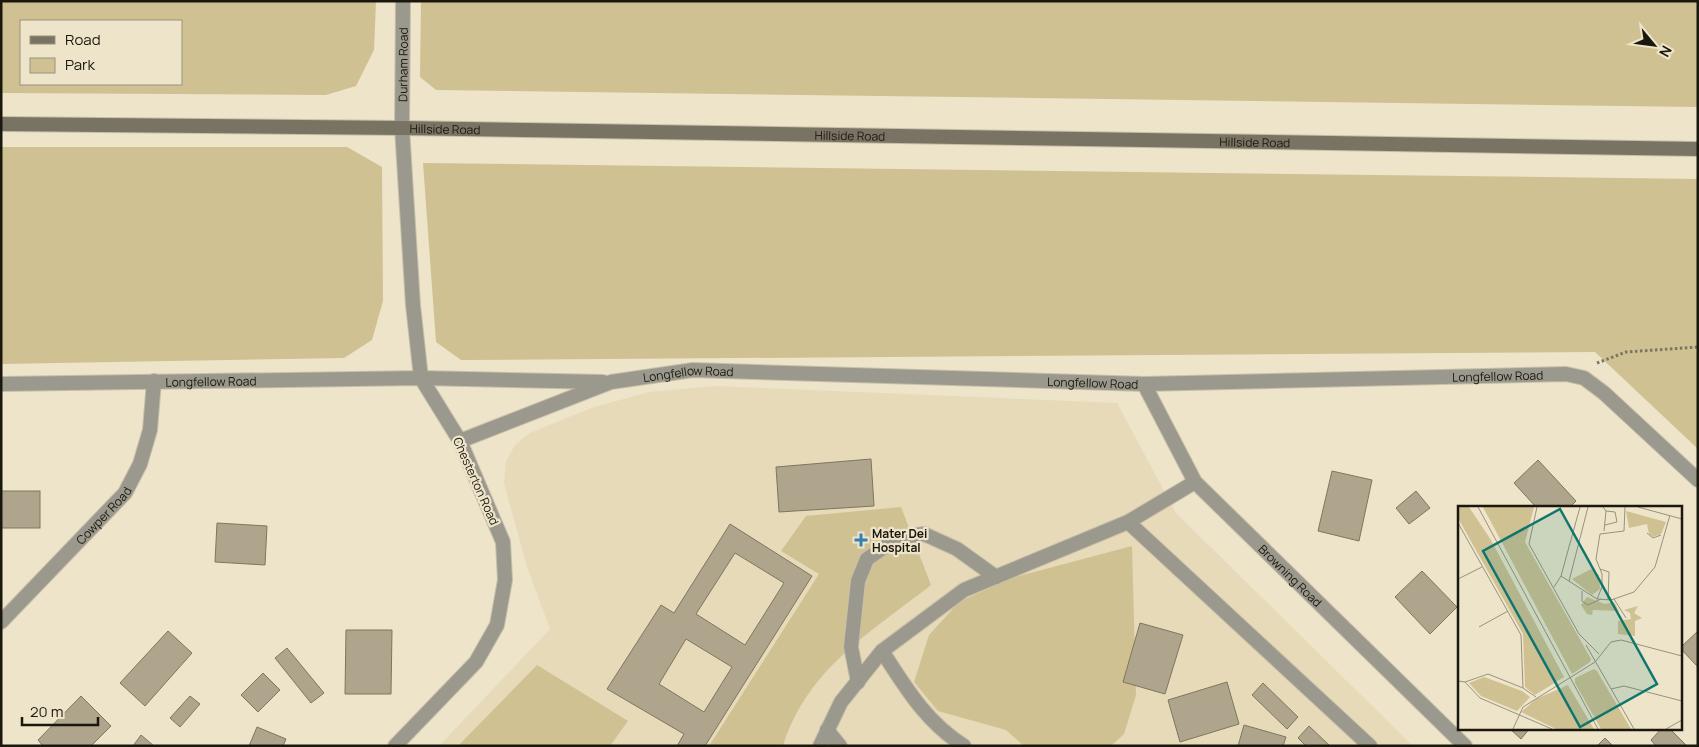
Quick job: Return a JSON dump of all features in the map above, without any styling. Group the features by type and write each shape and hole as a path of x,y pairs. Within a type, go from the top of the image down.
{"main road":[{"name":"Hillside Road","path":"1,124 402,128 1698,150"}],"street":[{"name":"Durham Road","path":"402,128 403,1"},
{"name":"Chesterton Road","path":"395,746 476,662 497,625 505,580 503,542 460,441 421,378 413,305 402,128"},
{"name":"Longfellow Road","path":"1,384 421,378 611,382 693,370 1144,384 1566,374 1584,378 1604,393 1698,480"},
{"name":"Cowper Road","path":"1,622 125,493 140,464 150,430 154,381"},
{"name":"Longfellow Road","path":"460,441 611,382"},
{"name":"Browning Road","path":"1144,384 1195,482 1465,746"},
{"path":"820,746 841,702 882,651 964,590 1128,522 1195,482"},
{"path":"1128,522 1370,746"},
{"path":"858,682 851,647 858,581 868,559 899,537 924,534 957,549 996,577"},
{"path":"882,651 916,704 944,734 964,746"},
{"path":"827,730 840,746"}],"path":[{"path":"1566,374 1626,352 1698,347"}],"shaded area":[{"name":"Mater Dei Hospital","path":"717,386 1117,403 1176,513 1413,746 439,746 550,629 527,567 504,483 506,461 515,445 530,433 591,408 649,392"}],"green space":[{"path":"1,1 376,1 374,50 356,86 326,95 1,93"},
{"path":"421,1 1698,1 1698,107 436,90 420,77"},
{"path":"1,147 347,147 382,167 383,301 372,340 344,358 1,364"},
{"path":"423,163 1698,179 1698,449 1595,352 461,360 436,342"},
{"path":"901,507 931,585 864,636 825,674 808,695 794,719 783,746 709,746 819,574 781,551 806,516"},
{"path":"1132,546 1136,695 1124,734 1111,746 1024,746 1006,730 938,711 914,682 929,635 959,602 1011,578"},
{"path":"537,665 628,721 610,746 458,746"}],"building":[{"path":"871,459 874,506 779,512 776,467"},
{"path":"1538,460 1576,501 1571,506 1535,506 1514,483"},
{"path":"1332,471 1372,480 1359,541 1318,531"},
{"path":"1,491 40,491 40,528 1,528"},
{"path":"1416,491 1430,508 1409,524 1396,508"},
{"path":"217,523 267,526 265,565 215,562"},
{"path":"730,524 812,576 705,746 677,746 684,734 607,689 661,605 674,613","holes":["735,553 784,583 745,645 696,614","686,639 732,667 704,712 659,684"]},
{"path":"1422,571 1457,607 1430,634 1395,597"},
{"path":"1140,623 1183,635 1165,694 1123,682"},
{"path":"346,630 392,630 391,694 345,694"},
{"path":"168,631 192,653 145,706 120,683"},
{"path":"1698,631 1698,667 1682,650 1682,646"},
{"path":"287,648 324,693 311,703 275,658"},
{"path":"263,673 280,690 258,712 241,695"},
{"path":"1227,682 1239,724 1180,742 1168,700"},
{"path":"1263,683 1298,717 1287,729 1252,695"},
{"path":"81,696 111,726 91,746 43,746 38,740"},
{"path":"190,696 200,704 180,727 170,718"},
{"path":"1244,725 1286,737 1283,746 1238,746"},
{"path":"1309,726 1330,746 1306,746 1298,738"},
{"path":"257,727 286,739 283,746 249,746"},
{"path":"1511,730 1528,730 1521,739"},
{"path":"1660,730 1671,730 1687,746 1656,746 1651,740"},
{"path":"141,735 154,746 133,746"},
{"path":"1605,738 1613,746 1597,746"}],"place":[{"name":"Mater Dei Hospital","path":"861,540"}]}
